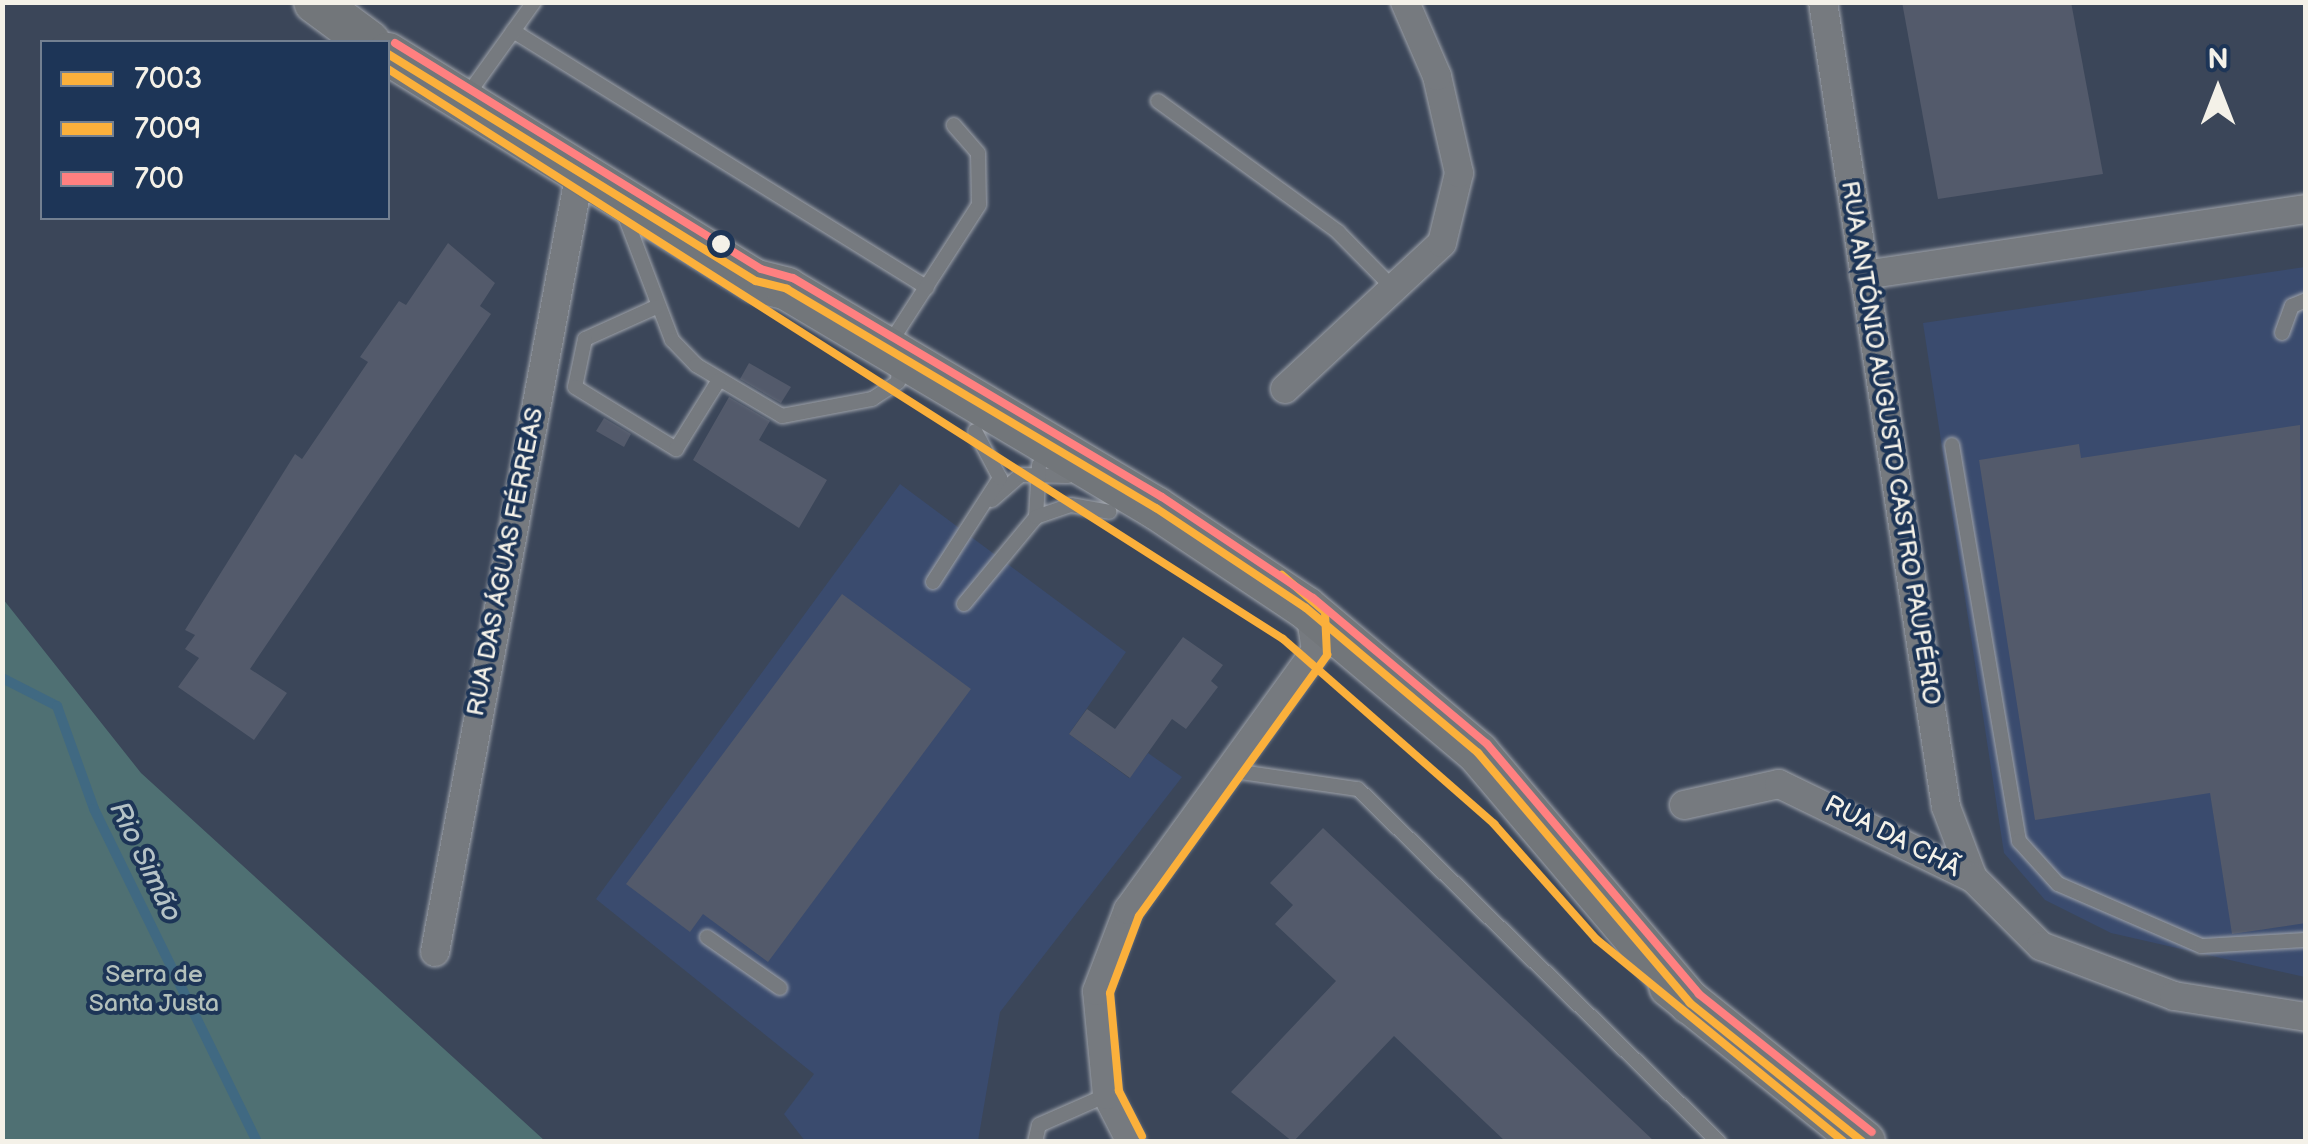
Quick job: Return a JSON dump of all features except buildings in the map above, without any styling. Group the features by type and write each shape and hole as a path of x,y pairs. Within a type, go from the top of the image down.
{"main road":[{"path":"315,2 367,40"},
{"path":"390,55 756,282 773,304 895,362 986,422 1178,522 1306,608 1499,776 1690,1003"},
{"path":"986,422 1041,471 1316,650 1503,815 1605,930 1864,1142"}],"street":[{"path":"1285,389 1442,243 1459,173 1436,76 1405,2"},
{"name":"RUA ANTÓNIO AUGUSTO CASTRO PAUPÉRIO","path":"1823,2 1946,807 1973,878"},
{"name":"RUA DAS ÁGUAS FÉRREAS","path":"435,952 580,172"},
{"path":"1864,275 2306,209"},
{"path":"1131,1142 1106,1095 1097,990 1128,910 1316,650 1319,631 1306,608"},
{"path":"1316,650 1348,658 1446,744 1499,776"},
{"name":"RUA DA CHÃ","path":"1684,805 1779,784 1973,878 2042,946 2174,996 2306,1018"}],"lane":[{"path":"463,101 534,2"},
{"path":"513,31 927,288"},
{"path":"1158,101 1338,232 1392,287"},
{"path":"618,196 656,306 672,340 720,380 782,416 872,398 895,362 927,288 980,205 978,153 954,124"},
{"path":"2282,333 2292,306 2306,300"},
{"path":"656,306 585,339 575,386 676,449 720,380"},
{"path":"986,422 1000,478 992,500"},
{"path":"1952,445 2019,841 2058,884 2201,946 2306,940"},
{"path":"1036,517 1041,471"},
{"path":"934,582 1008,482 1041,471 1178,522"},
{"path":"964,604 1036,517 1071,505 1109,512"},
{"path":"1227,770 1358,789 1719,1142"},
{"path":"707,937 780,988"},
{"path":"1035,1142 1039,1124 1106,1095"}],"shaded area":[{"path":"2305,267 2305,977 2111,933 2045,900 2004,853 1923,323"},
{"path":"900,484 1126,652 1069,734 1129,778 1148,753 1182,777 1000,1012 978,1141 805,1141 784,1114 814,1074 596,899"}],"green space":[{"name":"Serra de Santa Justa","path":"3,599 141,773 545,1141 3,1141"}],"waterway":[{"name":"Rio Simão","path":"2,678 57,706 94,809 257,1142"}],"transit line":[{"name":"700","path":"395,43 761,269 793,278 1162,497 1313,598 1487,744 1699,994 1872,1132"},
{"name":"7003","path":"390,55 756,281 787,289 1156,508 1306,608 1478,753 1690,1003 1863,1142"},
{"name":"7009","path":"390,70 1283,639 1494,824 1596,939 1844,1142"},
{"name":"7009","path":"1142,1136 1119,1091 1110,993 1139,916 1327,655 1325,612 1282,575"}]}
